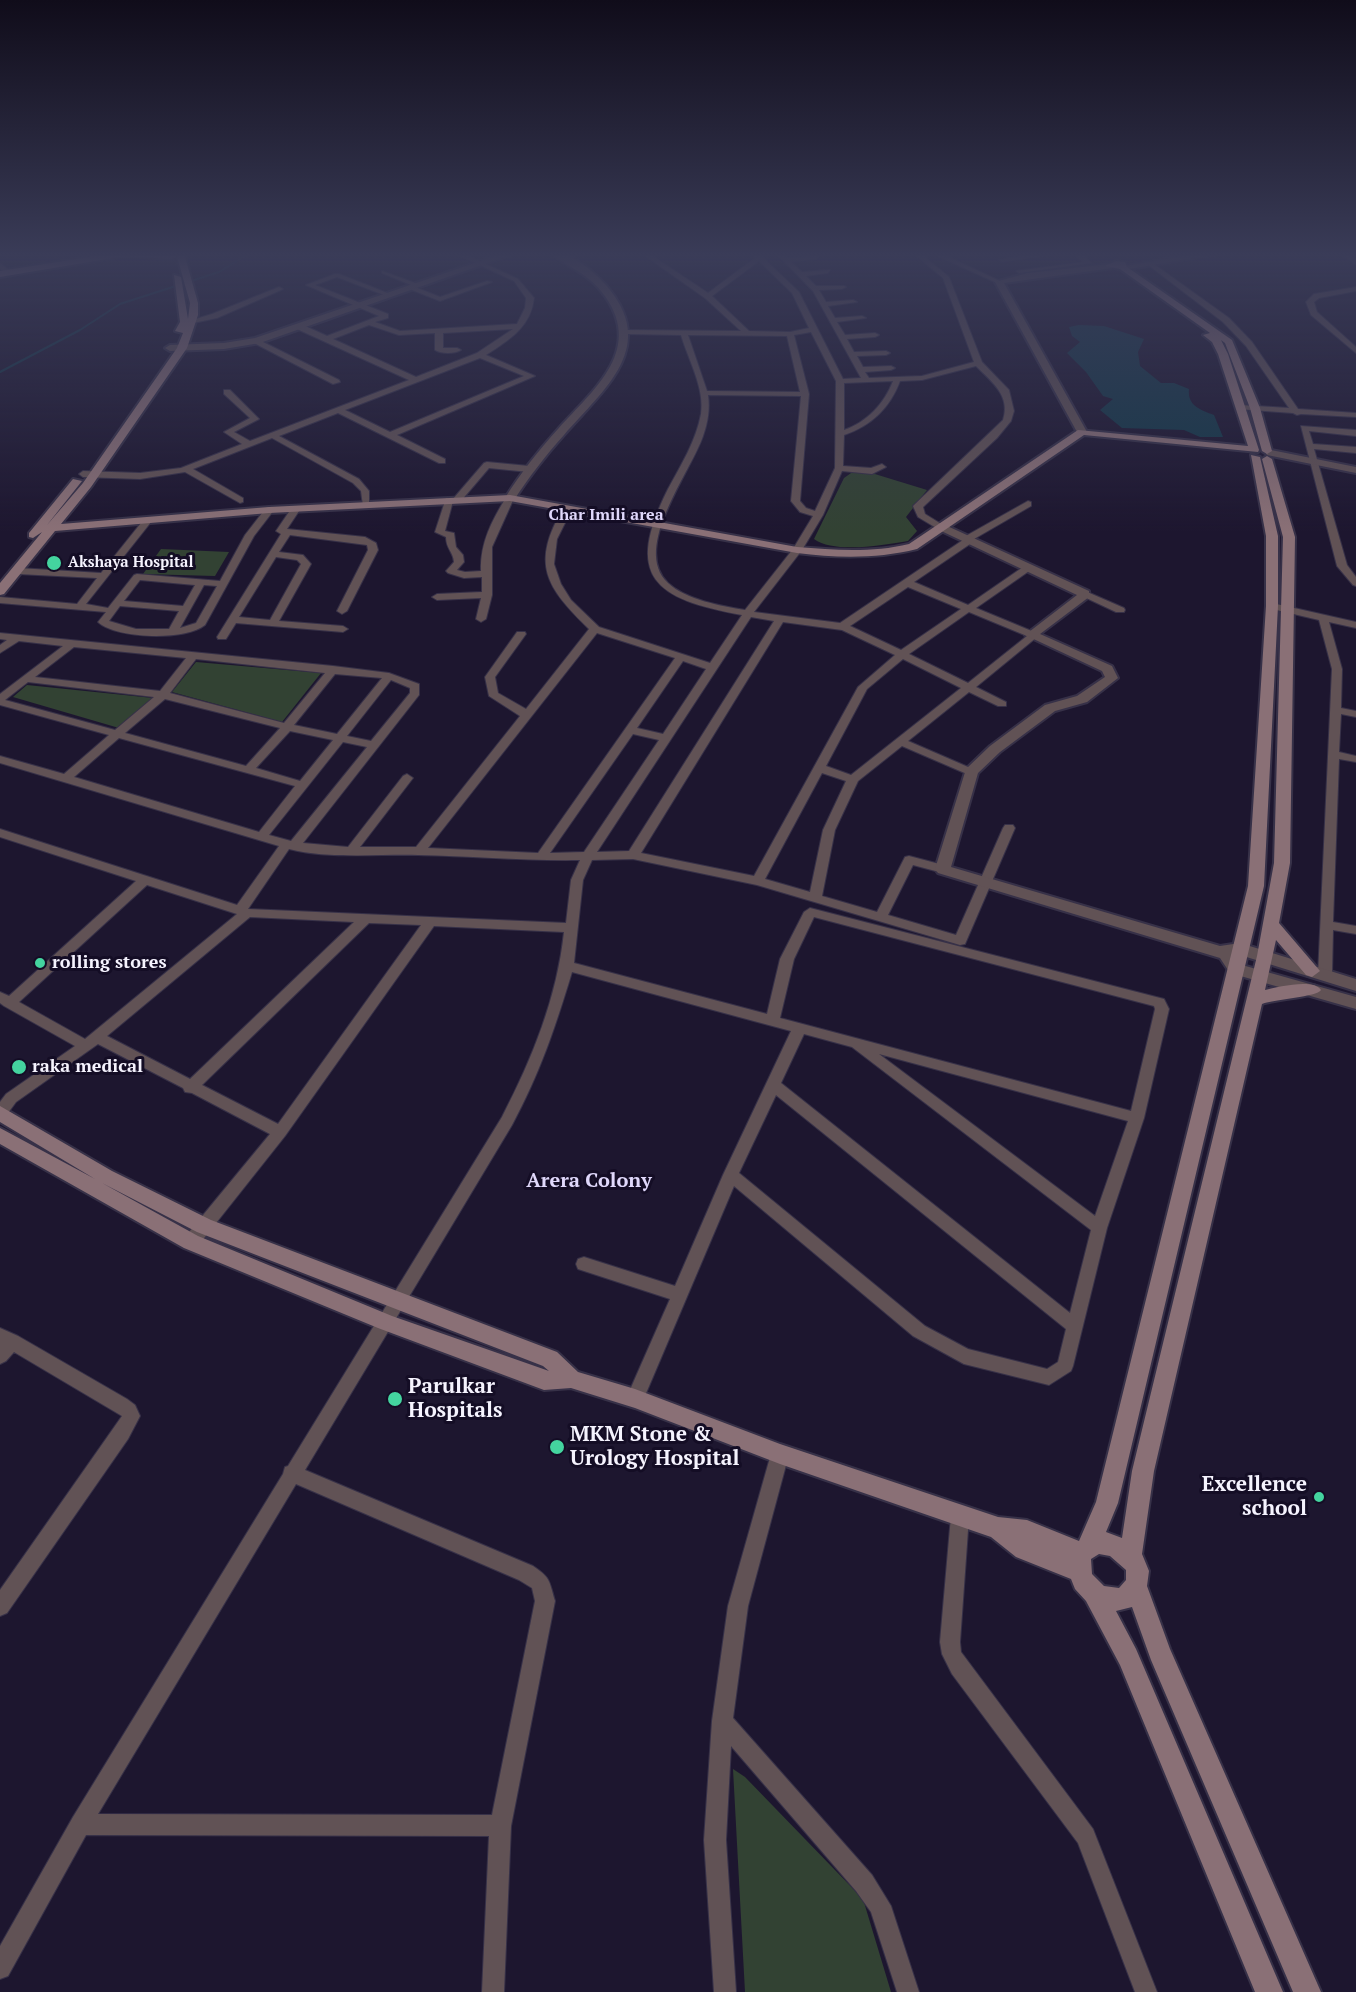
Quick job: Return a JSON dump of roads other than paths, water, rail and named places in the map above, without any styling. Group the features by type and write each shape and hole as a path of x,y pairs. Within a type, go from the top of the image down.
{"main road":[{"path":"1219,346 1240,407 1261,454"},
{"path":"1231,346 1255,408 1267,481 1289,537 1280,607 1256,886 1107,1503 1082,1556 1082,1580 1095,1595 1128,1657 1269,1992"},
{"path":"0,573 52,526 82,474 170,348"},
{"path":"0,591 95,474 182,348"},
{"path":"52,526 296,508 510,498 797,550 835,554 892,552 913,547 1082,432 1261,454"},
{"path":"1130,1556 1143,1471 1265,956 1282,863 1280,607"},
{"path":"1262,805 1283,808"},
{"path":"1256,886 1276,892"},
{"path":"1271,924 1319,973"},
{"path":"1254,1000 1279,992 1313,990"},
{"path":"2,1107 105,1176 204,1226 550,1359 571,1379"},
{"path":"0,1135 191,1242 385,1322 544,1381 571,1379 635,1399 780,1454 998,1528 1024,1549 1082,1556"},
{"path":"1082,1556 1096,1542 1114,1544 1130,1556 1137,1572 1136,1587 1159,1652 1306,1992"},
{"path":"1095,1595 1114,1601 1124,1599 1136,1587"}],"street":[{"path":"170,348 224,346"},
{"path":"267,346 336,382"},
{"path":"342,346 416,380"},
{"path":"439,346 439,350 457,350"},
{"path":"457,346 457,364"},
{"path":"82,474 165,474 186,469 341,411 480,355 492,346"},
{"path":"481,619 487,595 486,554 490,537 510,498 529,469 603,389 620,363 623,346"},
{"path":"688,346 703,393 705,412 702,426 650,543 653,572 660,580 691,600 780,619 843,626 904,653 1002,704"},
{"path":"793,346 805,394 795,501 803,510 818,515"},
{"path":"0,1968 80,1824 291,1473 507,1121 530,1077 567,966 577,880 588,856 749,612 797,550 818,515 839,468 841,434 840,381 823,346"},
{"path":"848,346 866,380"},
{"path":"972,346 978,363 1005,390 1010,416 994,436 918,506 921,514 941,527 1120,610"},
{"path":"1034,346 1082,432"},
{"path":"1251,346 1297,413"},
{"path":"852,354 886,353"},
{"path":"390,435 531,376 480,355"},
{"path":"840,381 897,380 943,374 978,363"},
{"path":"860,370 891,368"},
{"path":"841,434 857,429 880,411 893,393 897,380"},
{"path":"227,392 255,419 228,432 250,445"},
{"path":"703,393 805,394"},
{"path":"1240,407 1297,413 1356,415"},
{"path":"341,411 442,461"},
{"path":"1356,432 1304,428 1342,566 1356,583"},
{"path":"274,436 356,482 365,491 366,504"},
{"path":"1308,446 1356,450"},
{"path":"1261,454 1356,470"},
{"path":"487,574 464,575 451,572 459,562 458,555 451,548 451,536 440,532 453,500 487,465 529,469"},
{"path":"839,468 872,471 882,467"},
{"path":"186,469 240,500"},
{"path":"843,626 968,540 1028,504"},
{"path":"296,508 281,531 365,540 371,543 373,550 342,611"},
{"path":"567,509 552,539 549,564 556,584 567,602 595,629 712,667"},
{"path":"222,584 138,577 103,622 107,625 172,633 192,631 200,625 222,584 269,510"},
{"path":"80,606 148,520"},
{"path":"222,637 286,533"},
{"path":"273,554 300,557 306,564 273,623"},
{"path":"758,881 855,699 868,681 966,608 1029,567"},
{"path":"18,571 104,576"},
{"path":"172,633 201,582"},
{"path":"907,583 1107,669 1112,678 1082,699 1050,708 995,748 971,772 943,869"},
{"path":"815,897 829,831 854,779 1085,594"},
{"path":"437,597 487,595"},
{"path":"0,600 104,609"},
{"path":"117,603 184,609"},
{"path":"1280,607 1356,625"},
{"path":"1319,973 1327,925 1337,669 1323,617"},
{"path":"633,855 780,619"},
{"path":"234,620 343,629"},
{"path":"419,851 595,629"},
{"path":"521,634 490,677 493,694 527,715"},
{"path":"0,636 192,657 333,669 389,676 415,686 415,693 375,745 290,845 243,912 91,1042 2,1107"},
{"path":"0,650 15,639"},
{"path":"0,700 71,644"},
{"path":"66,778 163,695 192,657"},
{"path":"541,857 680,658"},
{"path":"248,770 287,727 333,669"},
{"path":"262,836 389,676"},
{"path":"26,679 163,695 287,727 375,745"},
{"path":"0,700 303,785"},
{"path":"1335,710 1356,714"},
{"path":"630,730 666,738"},
{"path":"900,741 971,772"},
{"path":"1332,754 1356,759"},
{"path":"0,759 290,845 351,850 541,857 633,855 758,881 960,941 1009,828"},
{"path":"819,768 854,779"},
{"path":"351,850 408,778"},
{"path":"0,833 243,912 364,920 572,928"},
{"path":"880,918 909,860 1220,952 1240,949 1356,985"},
{"path":"145,880 5,1000 280,1132"},
{"path":"731,1175 919,1331 964,1356 1049,1377 1058,1373 1065,1366 1099,1228 1137,1118 1162,1009 1159,1002 1153,999 810,912 787,959 773,1020"},
{"path":"190,1088 364,920"},
{"path":"191,1242 280,1132 431,921"},
{"path":"1327,925 1356,930"},
{"path":"1220,952 1236,969 1356,1003"},
{"path":"567,966 1137,1118"},
{"path":"635,1399 731,1175 800,1027"},
{"path":"853,1042 1099,1228"},
{"path":"772,1084 1074,1326"},
{"path":"584,1264 680,1295"},
{"path":"0,1356 6,1338 121,1405 129,1411 130,1416 123,1433 0,1606"},
{"path":"725,1992 715,1840 722,1721 738,1606 780,1454"},
{"path":"291,1473 526,1573 540,1582 545,1601 500,1826 493,1992"},
{"path":"960,1516 950,1642 952,1654 959,1667 1086,1836 1146,1992"},
{"path":"722,1721 864,1882 880,1906 908,1992"},
{"path":"80,1824 500,1826"}],"water":[{"path":"1075,346 1141,346 1138,352 1140,366 1161,383 1174,383 1189,389 1190,400 1200,409 1214,415 1223,437 1200,437 1184,430 1122,428 1100,410 1113,399 1103,396 1086,372 1067,353"}],"waterway":[{"path":"0,372 50,346"}],"place":[{"name":"Akshaya Hospital","path":"54,563"},
{"name":"rolling stores","path":"40,963"},
{"name":"raka medical","path":"19,1067"},
{"name":"Parulkar Hospitals","path":"395,1399"},
{"name":"MKM Stone & Urology Hospital","path":"557,1447"},
{"name":"Excellence school","path":"1319,1497"}],"district":[{"name":"Char Imili area","path":"606,515"},
{"name":"Arera Colony","path":"589,1181"}]}
